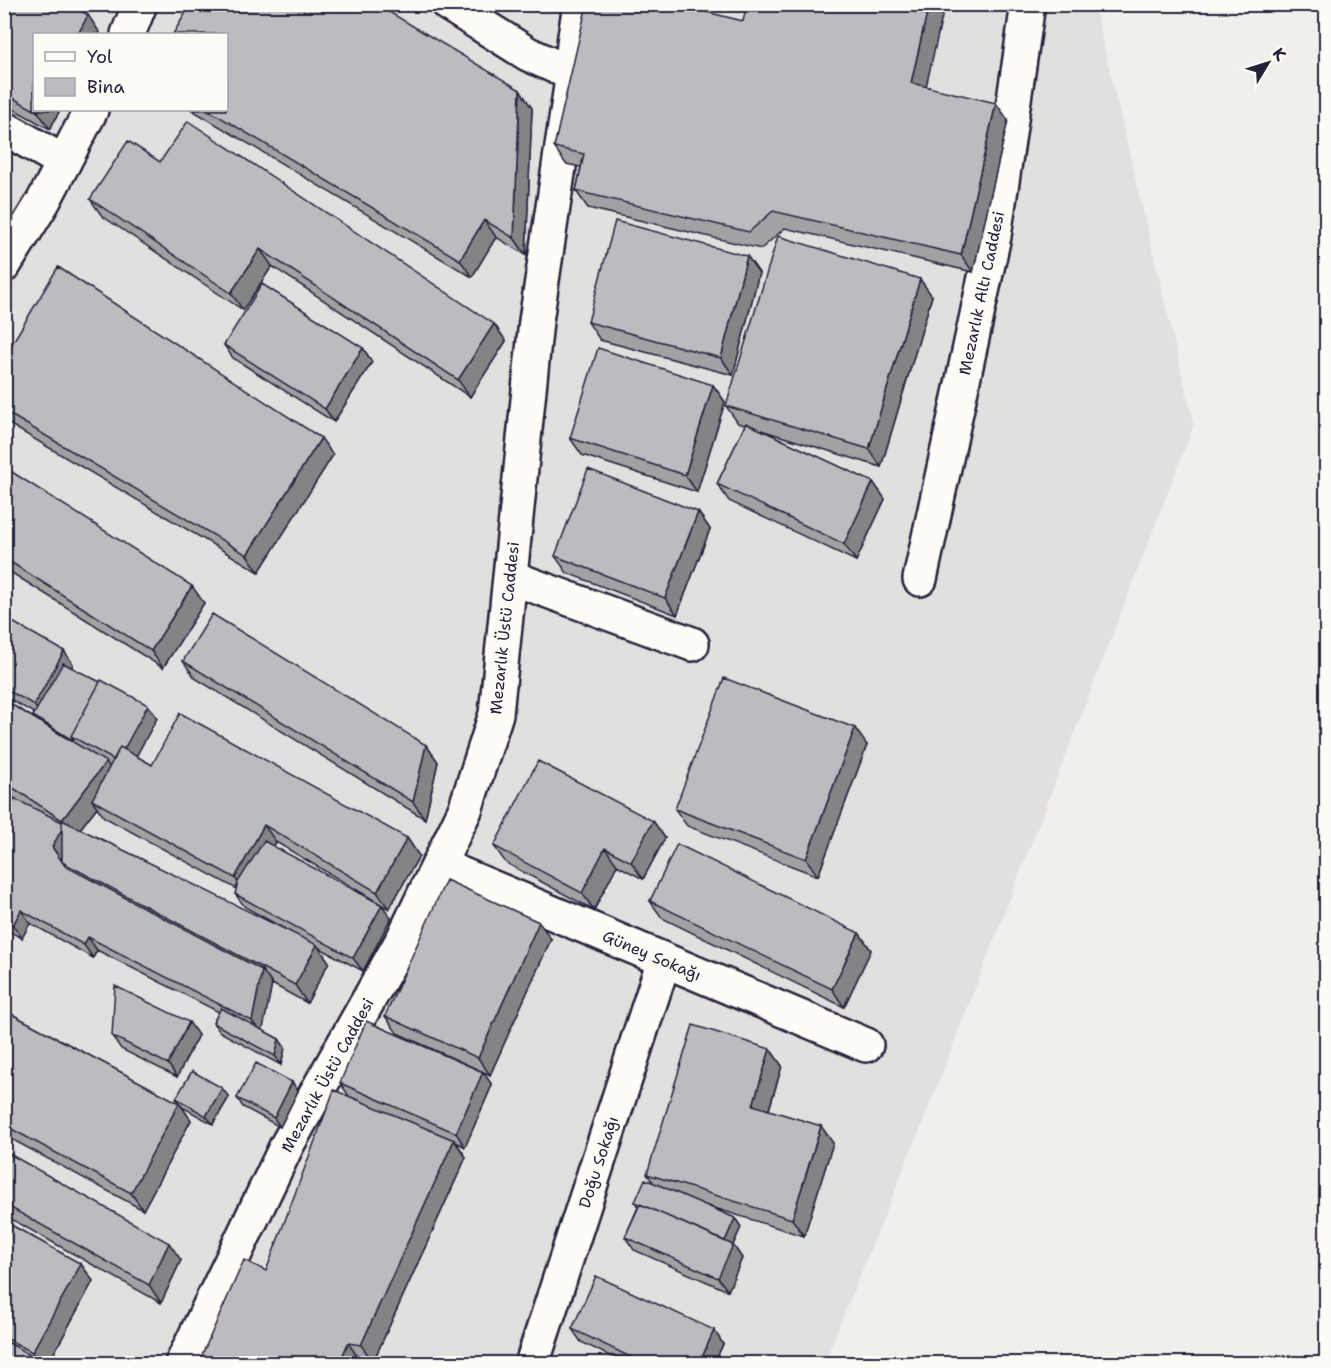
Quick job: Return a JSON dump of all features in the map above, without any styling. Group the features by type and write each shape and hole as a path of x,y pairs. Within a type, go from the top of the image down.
{"street":[{"path":"128,33 140,4"},
{"path":"448,4 528,54 572,74"},
{"name":"Mezarlık Üstü Caddesi","path":"182,1364 286,1145 404,937 439,865 465,810 496,714 536,321 580,4"},
{"name":"Mezarlık Altı Caddesi","path":"920,579 994,236 1028,4"},
{"path":"4,265 43,202 90,111"},
{"path":"4,128 64,162"},
{"path":"510,577 692,644"},
{"name":"Güney Sokağı","path":"439,865 866,1045"},
{"name":"Doğu Sokağı","path":"532,1364 664,960"}],"shaded area":[{"path":"5,5 1094,5 1194,425 929,1107 824,1363 5,1363"}],"building":[{"path":"4,4 69,4 88,15 79,33 33,33 33,109 4,93"},
{"path":"191,4 376,4 520,90 514,238 484,220 460,260 210,111 228,111 228,33 174,33"},
{"path":"587,4 674,4 743,21 747,4 929,4 911,83 996,103 961,255 773,211 749,232 576,191 584,154 554,147"},
{"path":"188,121 494,324 458,380 260,249 231,293 90,199 128,141 160,162"},
{"path":"615,221 747,256 721,358 588,322"},
{"path":"778,236 920,279 869,449 726,406"},
{"path":"58,267 321,438 247,555 4,411 4,357"},
{"path":"262,284 363,348 325,409 224,345"},
{"path":"598,348 713,385 685,475 570,438"},
{"path":"746,423 873,482 844,544 717,484"},
{"path":"4,467 192,586 151,651 4,558"},
{"path":"588,469 698,512 665,598 555,556"},
{"path":"212,614 426,745 413,802 183,661"},
{"path":"9,620 64,651 34,705 4,688 4,629"},
{"path":"63,663 100,682 71,736 74,741 33,716"},
{"path":"724,678 855,728 806,859 675,809"},
{"path":"101,680 148,705 124,749 120,747 114,760 71,736"},
{"path":"4,700 106,762 62,820 4,782"},
{"path":"180,713 407,838 377,892 264,825 235,878 92,800 120,747 152,765"},
{"path":"538,761 653,821 631,862 605,848 582,893 494,846"},
{"path":"15,799 62,822 62,829 52,847 65,866 262,970 252,1021 88,937 84,945 21,910 13,925 4,921 4,820"},
{"path":"62,820 317,945 295,985 62,862"},
{"path":"264,841 382,905 353,958 235,894 238,882"},
{"path":"677,844 859,933 832,989 650,901"},
{"path":"446,880 539,922 478,1058 385,1016"},
{"path":"115,986 189,1022 168,1064 112,1036"},
{"path":"221,1008 279,1039 275,1056 213,1023"},
{"path":"4,1010 179,1103 131,1193 4,1125"},
{"path":"366,1021 483,1072 456,1133 340,1083"},
{"path":"693,1025 770,1049 753,1105 821,1126 792,1219 647,1174"},
{"path":"256,1063 292,1082 274,1118 237,1098"},
{"path":"192,1071 222,1088 206,1116 176,1098"},
{"path":"334,1090 454,1140 361,1345 348,1343 339,1364 198,1364 244,1260 266,1271"},
{"path":"4,1151 169,1243 149,1285 4,1204"},
{"path":"645,1179 735,1218 725,1241 635,1202"},
{"path":"640,1204 733,1245 718,1278 625,1237"},
{"path":"4,1221 81,1264 32,1352 4,1337"},
{"path":"596,1276 714,1330 699,1364 645,1364 572,1329"},
{"path":"4,1340 45,1364 4,1364"},
{"path":"436,1356 463,1364 434,1364"}]}
